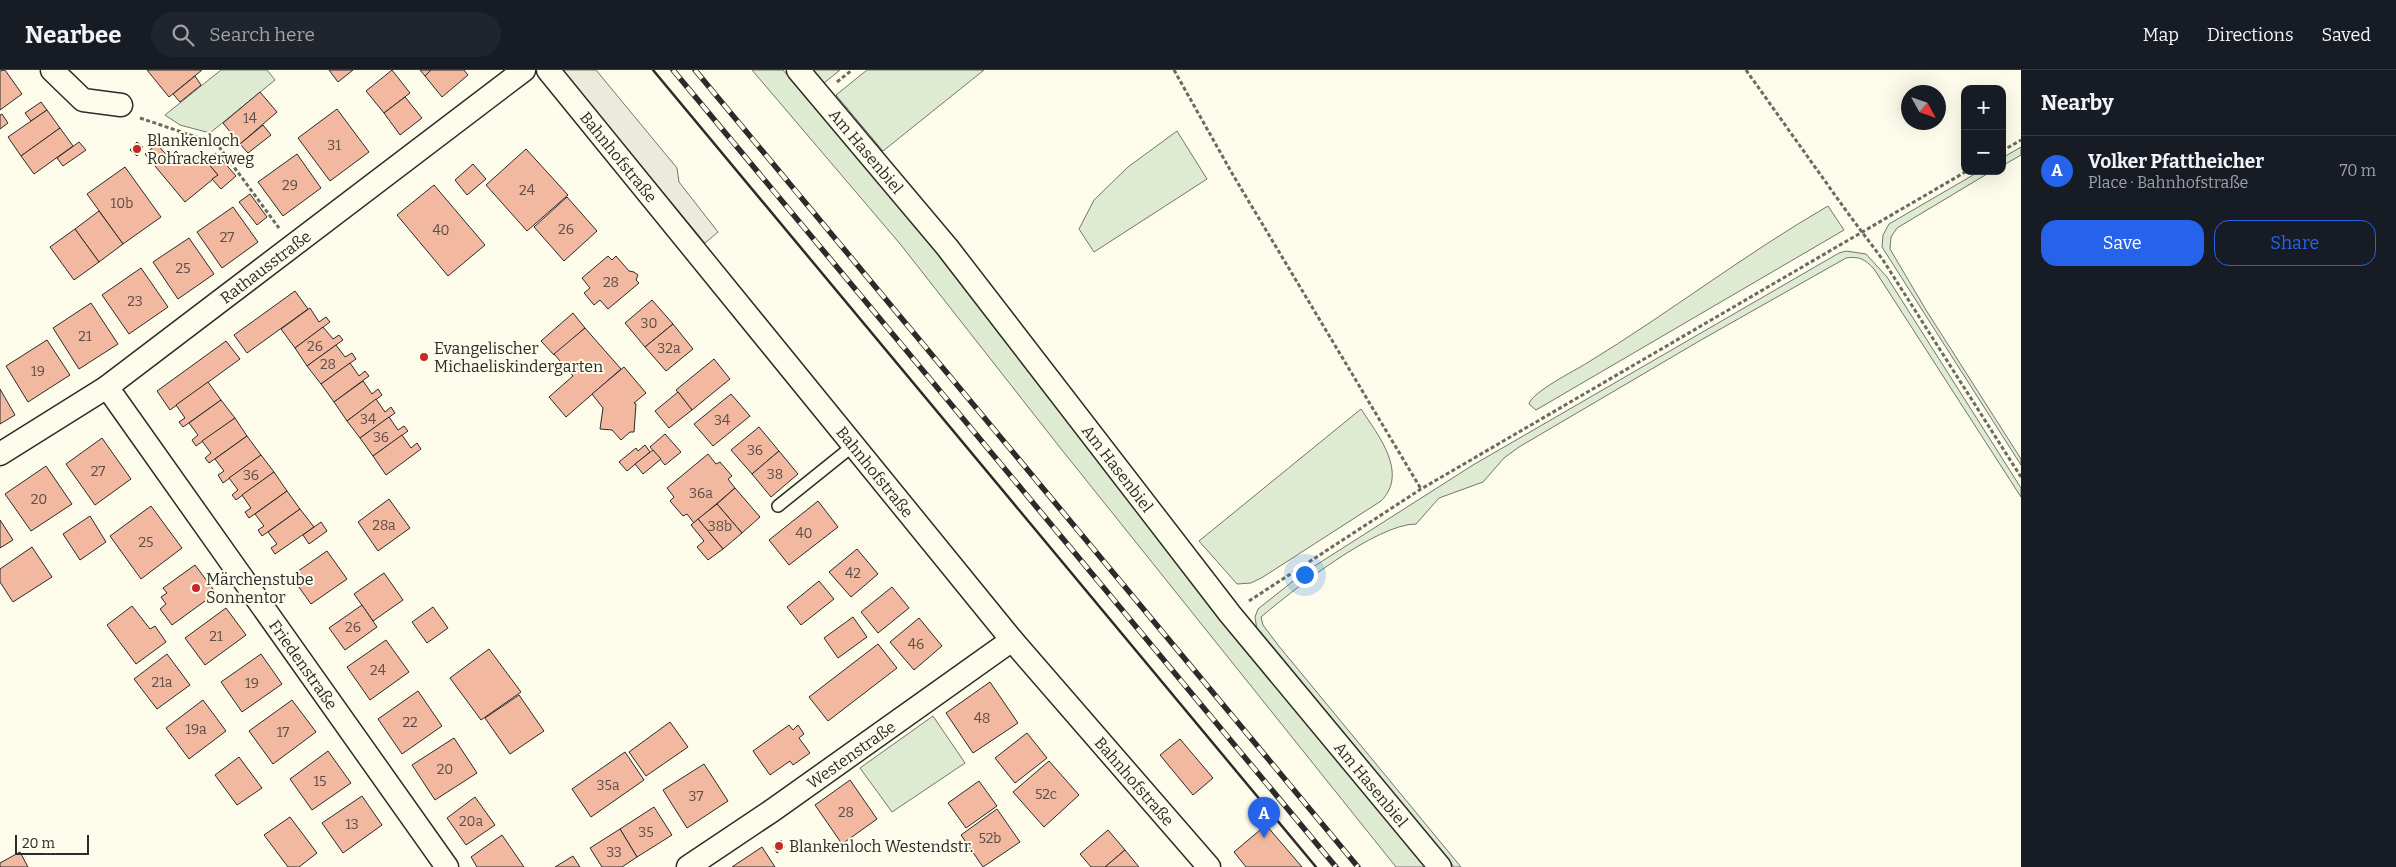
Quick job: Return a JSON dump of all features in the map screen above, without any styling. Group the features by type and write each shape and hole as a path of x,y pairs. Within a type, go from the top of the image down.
{"street":[{"path":"52,70 83,100 121,106"},
{"name":"Rathausstraße","path":"0,454 107,387 524,70"},
{"name":"Bahnhofstraße","path":"548,70 1012,640 1209,867"},
{"name":"Am Hasenbiel","path":"798,70 947,248 1028,349 1136,494 1230,614 1440,867"},
{"name":"Friedenstraße","path":"107,387 447,867"},
{"name":"Westenstraße","path":"688,867 772,810 1012,640"}],"lane":[{"path":"778,506 854,445"}],"path":[{"path":"1174,70 1233,175 1421,489"},
{"path":"1746,70 1883,260 2021,477"},
{"path":"121,106 145,122 217,144 292,246"},
{"path":"2006,149 2021,140"},
{"path":"1230,614 1421,489 1961,174"}],"green space":[{"path":"221,70 267,70 275,80 210,133 180,125 165,115"},
{"path":"752,70 783,70 955,273 1203,597 1428,867 1396,867 1058,445 901,245"},
{"path":"813,70 840,70 824,83"},
{"path":"867,70 984,70 883,151 836,95"},
{"path":"1177,131 1207,179 1094,252 1079,229 1094,200 1128,167"},
{"path":"2021,147 2021,155 2006,164 2006,156"},
{"path":"1973,175 1985,175 1897,228 1891,237 1890,249 1926,310 2021,459 2021,465 1882,247 1883,235 1889,224"},
{"path":"1828,206 1844,230 1536,410 1529,404 1545,388 1617,344 1797,224"},
{"path":"1846,251 1866,254 1887,277 2021,488 2021,497 1874,269 1861,259 1855,257 1846,258 1701,340 1519,447 1504,458 1483,482 1439,498 1416,524 1399,527 1358,546 1335,560 1261,617 1263,625 1278,645 1461,867 1454,867 1257,630 1255,617 1258,609 1302,574 1473,465 1839,253"},
{"path":"1361,409 1388,454 1392,478 1389,490 1381,501 1263,577 1251,583 1237,584 1199,541"},
{"path":"933,716 965,763 892,812 860,768"}],"shaded area":[{"path":"562,70 596,70 677,168 679,182 718,232 705,243"}],"building":[{"path":"5,70 22,94 0,110 0,71"},
{"path":"147,70 202,70 169,97"},
{"path":"329,70 353,70 338,82"},
{"path":"392,70 410,93 384,113 366,91"},
{"path":"420,70 431,70 425,76"},
{"path":"431,70 464,70 468,75 442,97 425,76"},
{"path":"195,76 201,85 180,102 173,94"},
{"path":"260,92 277,112 240,144 223,123"},
{"path":"405,97 422,118 400,135 384,113"},
{"path":"41,102 47,110 31,121 25,113"},
{"path":"337,109 369,152 330,181 298,138"},
{"path":"47,110 60,128 21,156 8,137"},
{"path":"2,114 8,123 0,129 0,115"},
{"path":"263,125 271,135 248,153 240,144"},
{"path":"60,128 73,146 34,174 21,156"},
{"path":"79,142 86,150 63,166 57,158"},
{"name":"Blankenloch Rohrackerweg","path":"137,142 143,147 137,156 130,150"},
{"path":"157,144 169,158 176,151 187,164 200,153 218,175 185,202 145,154"},
{"path":"526,149 568,195 527,231 486,185"},
{"path":"216,153 236,176 221,189 212,179 218,175 206,161"},
{"path":"297,154 321,188 283,216 258,182"},
{"path":"473,164 486,179 467,195 455,180"},
{"path":"125,167 161,217 123,244 87,194"},
{"path":"434,185 485,245 448,276 397,215"},
{"path":"250,194 267,217 257,225 239,202"},
{"path":"567,197 597,231 564,261 534,227"},
{"path":"233,207 258,242 222,268 197,232"},
{"path":"99,211 123,244 99,262 75,229"},
{"path":"75,229 99,262 74,280 50,247"},
{"path":"189,238 214,274 178,299 153,262"},
{"path":"608,256 612,260 616,256 629,271 638,275 636,280 639,283 608,309 600,300 594,305 584,293 590,288 582,278"},
{"path":"141,268 168,307 129,334 102,295"},
{"path":"295,291 308,309 247,353 234,335"},
{"path":"652,300 673,324 645,347 625,323"},
{"path":"91,303 118,344 79,369 53,328"},
{"path":"310,308 319,322 326,317 330,322 295,348 281,329"},
{"path":"573,313 585,328 554,355 541,341"},
{"path":"673,324 693,349 666,371 645,347"},
{"path":"323,327 333,339 339,335 343,340 307,366 295,348"},
{"path":"585,328 621,369 566,417 549,397 573,376 554,354"},
{"path":"47,340 70,375 28,402 6,366"},
{"path":"226,341 240,359 170,410 157,391"},
{"path":"336,345 345,357 352,353 356,359 321,384 307,366"},
{"path":"714,359 730,379 692,410 676,390"},
{"path":"350,363 359,376 365,371 369,376 334,402 321,384"},
{"path":"624,367 646,393 634,403 636,404 634,432 630,432 621,440 612,430 600,429 603,408 592,394"},
{"path":"363,381 372,394 378,389 382,395 347,421 334,402"},
{"path":"208,382 221,400 183,427 179,422 185,418 176,405"},
{"path":"0,389 15,415 0,424"},
{"path":"678,392 692,410 669,428 655,411"},
{"path":"731,394 750,416 713,446 694,424"},
{"path":"376,399 385,412 391,407 395,413 360,438 347,421"},
{"path":"221,400 235,418 196,446 192,440 198,435 189,423"},
{"path":"389,417 398,430 404,426 408,431 373,456 360,438"},
{"path":"235,418 247,436 209,463 205,458 211,453 202,441"},
{"path":"759,427 779,451 752,474 731,450"},
{"path":"665,434 681,452 665,465 650,447"},
{"path":"402,435 411,448 417,443 421,449 386,475 373,456"},
{"path":"247,436 261,455 223,483 218,475 224,471 215,459"},
{"path":"102,438 131,479 95,505 66,464"},
{"path":"645,445 650,452 627,471 619,462 636,448 638,451"},
{"path":"653,450 661,459 643,474 635,464"},
{"path":"779,451 798,474 771,497 752,474"},
{"path":"708,454 716,464 720,462 732,476 728,479 735,488 694,523 687,514 683,516 670,501 674,497 667,488"},
{"path":"261,455 274,472 236,500 232,495 238,490 229,478"},
{"path":"46,466 72,504 31,531 5,494"},
{"path":"274,472 287,491 249,518 245,512 251,508 242,495"},
{"path":"735,488 760,517 742,533 717,504"},
{"path":"287,491 300,509 262,536 258,530 264,526 255,514"},
{"path":"389,499 410,528 378,551 358,522"},
{"path":"818,501 838,527 789,565 769,540"},
{"path":"717,504 742,533 723,549 698,519"},
{"path":"151,506 182,548 141,579 110,536"},
{"path":"300,509 314,527 275,554 271,548 277,544 268,532"},
{"path":"90,516 106,542 80,560 63,534"},
{"path":"698,519 723,549 708,560 697,547 704,541 691,525"},
{"path":"0,520 13,540 0,548"},
{"path":"321,522 327,531 309,544 303,535"},
{"path":"32,547 52,577 13,602 0,582 0,569"},
{"path":"857,549 878,574 851,597 829,572"},
{"path":"327,551 347,579 311,604 291,576"},
{"path":"195,565 216,593 172,625 160,609 166,604 161,597 167,593 163,588"},
{"path":"384,573 403,600 373,621 354,594"},
{"path":"819,581 834,599 801,625 787,607"},
{"path":"892,587 909,608 878,633 861,612"},
{"path":"362,605 377,627 345,650 329,628"},
{"path":"132,606 150,629 155,626 166,642 136,664 107,625"},
{"path":"433,607 448,628 427,643 412,622"},
{"path":"226,608 246,635 205,665 185,638"},
{"path":"853,617 867,637 838,658 824,638"},
{"path":"919,618 942,646 914,670 890,642"},
{"path":"386,640 409,672 370,700 347,667"},
{"path":"878,644 897,668 828,721 809,697"},
{"path":"489,649 521,692 481,720 450,678"},
{"path":"167,654 190,685 157,709 134,679"},
{"path":"261,654 282,684 242,712 221,682"},
{"path":"990,682 1018,723 973,753 946,713"},
{"path":"418,691 442,726 402,754 378,719"},
{"path":"519,695 544,731 510,754 485,718"},
{"path":"203,700 226,731 189,759 166,728"},
{"path":"292,700 316,732 273,764 249,731"},
{"path":"670,722 688,747 646,776 629,752"},
{"path":"789,725 793,730 798,725 804,734 799,738 810,753 793,765 790,761 770,775 753,751"},
{"path":"1027,733 1047,758 1015,783 995,758"},
{"path":"454,738 477,773 435,800 412,765"},
{"path":"1180,739 1213,778 1193,795 1160,755"},
{"path":"328,751 351,783 312,810 290,779"},
{"path":"625,752 644,780 591,817 572,789"},
{"path":"239,757 262,788 237,805 215,775"},
{"path":"1049,761 1079,795 1044,827 1013,792"},
{"path":"704,764 728,801 687,828 663,790"},
{"path":"850,780 877,819 842,844 815,805"},
{"path":"979,781 997,806 966,828 948,803"},
{"path":"362,796 382,825 343,853 322,823"},
{"path":"475,797 495,825 466,845 447,818"},
{"path":"654,807 672,835 637,857 620,829"},
{"path":"997,809 1020,842 983,867 961,835"},
{"path":"290,817 317,853 299,867 288,867 264,835"},
{"path":"1266,825 1302,867 1246,867 1234,852"},
{"path":"620,829 637,857 622,867 602,867 590,848"},
{"path":"1108,830 1125,850 1105,867 1091,867 1080,854"},
{"path":"502,835 524,867 477,867 471,857"},
{"name":"Blankenloch Westendstr.","path":"781,840 785,847 777,853 773,846"},
{"path":"762,847 775,867 732,867"},
{"path":"1125,850 1139,867 1105,867"},
{"path":"20,852 28,867 0,867 0,863"},
{"path":"573,856 580,867 555,867"}],"railway":[{"path":"673,70 1336,867"},
{"path":"695,70 1358,867"}],"wall":[{"path":"653,70 1316,867"}],"place":[{"name":"Blankenloch Rohrackerweg","path":"137,149"},
{"name":"Evangelischer Michaeliskindergarten","path":"424,357"},
{"name":"Märchenstube Sonnentor","path":"196,588"},
{"name":"Volker Pfattheicher","path":"1264,838"},
{"name":"Blankenloch Westendstr.","path":"779,846"}]}
